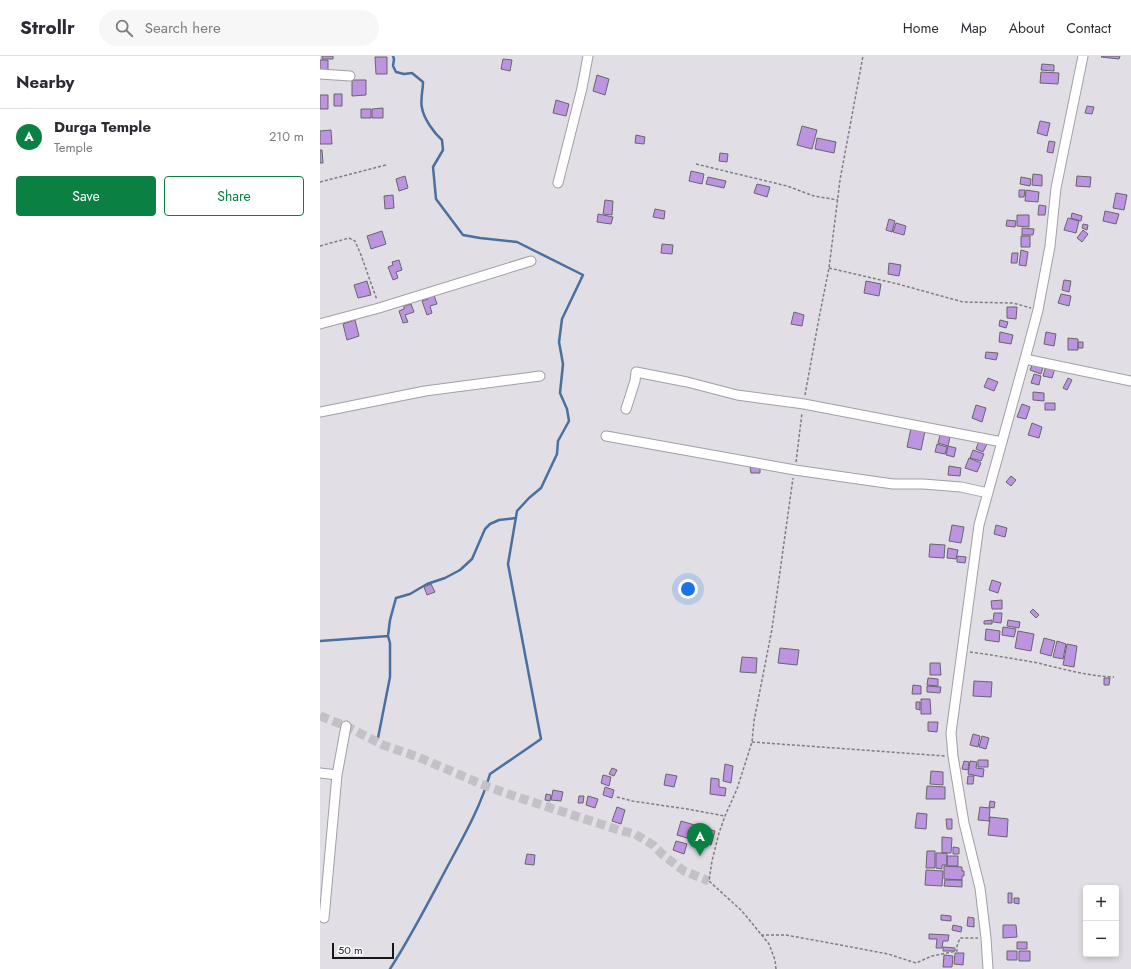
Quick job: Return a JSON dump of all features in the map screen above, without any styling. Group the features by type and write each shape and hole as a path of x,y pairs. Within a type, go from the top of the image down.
{"street":[{"path":"558,183 582,88 588,56"},
{"path":"988,969 980,888 964,823 953,756 951,733 979,525 1038,310 1050,246 1056,188 1083,56"},
{"path":"320,74 350,76"},
{"path":"320,324 379,308 531,261"},
{"path":"1025,359 1131,381"},
{"path":"626,409 635,381 636,372 687,382 737,395 804,404 1002,442"},
{"path":"320,412 425,391 540,376"},
{"path":"606,436 794,470 893,484 923,484 961,487 988,493"},
{"path":"324,918 337,775 346,726"},
{"path":"320,773 337,775"}],"path":[{"path":"776,969 775,960 769,944 742,911 709,881 712,861 725,816 737,789 752,742 754,721 772,630 804,404 829,268 840,180 863,56"},
{"path":"696,164 715,170 787,186 814,196 838,200"},
{"path":"320,182 386,165"},
{"path":"320,246 349,238 354,241 365,265 379,308"},
{"path":"829,268 898,284 963,302 1013,303 1038,310"},
{"path":"962,651 1038,663 1101,677 1114,677"},
{"path":"752,742 953,756"},
{"path":"617,797 632,801 687,808 725,816"},
{"path":"761,935 786,935 836,944 888,954 916,963 932,956 957,951 960,938 986,938"}],"building":[{"path":"322,56 333,56 333,59 322,59"},
{"path":"1120,56 1119,59 1101,57"},
{"path":"375,57 387,57 387,74 376,74"},
{"path":"503,59 512,60 510,71 501,69"},
{"path":"320,60 328,60 328,72 320,72"},
{"path":"1042,64 1054,65 1054,71 1041,70"},
{"path":"1041,72 1059,73 1058,84 1040,83"},
{"path":"597,75 609,79 605,95 593,91"},
{"path":"352,80 366,80 366,95 352,96"},
{"path":"334,94 342,94 342,106 334,106"},
{"path":"320,95 328,95 328,109 320,109"},
{"path":"556,100 569,104 566,116 553,113"},
{"path":"1087,106 1094,107 1092,114 1085,113"},
{"path":"383,108 383,118 372,118 372,109"},
{"path":"361,109 371,109 371,118 361,118"},
{"path":"1040,121 1050,123 1047,136 1037,133"},
{"path":"802,126 817,130 812,149 797,145"},
{"path":"331,130 332,144 320,144 320,131"},
{"path":"636,135 645,137 644,144 635,143"},
{"path":"817,138 836,142 834,153 815,149"},
{"path":"1049,141 1055,142 1053,153 1047,152"},
{"path":"320,150 322,150 323,163 320,163"},
{"path":"720,153 728,154 727,162 719,161"},
{"path":"691,171 704,174 702,184 689,181"},
{"path":"1033,174 1042,175 1042,186 1032,185"},
{"path":"405,176 408,188 399,191 396,179"},
{"path":"1077,176 1091,177 1090,187 1076,186"},
{"path":"708,177 726,181 724,188 706,184"},
{"path":"1021,177 1031,179 1030,186 1020,184"},
{"path":"757,184 770,187 767,197 754,193"},
{"path":"1019,190 1025,190 1024,197 1019,197"},
{"path":"1026,190 1039,192 1038,202 1025,201"},
{"path":"1116,193 1127,195 1124,210 1113,208"},
{"path":"393,195 394,208 385,209 384,196"},
{"path":"605,200 613,201 612,215 603,214"},
{"path":"1039,205 1046,206 1045,215 1038,215"},
{"path":"655,209 665,211 664,219 653,217"},
{"path":"1105,211 1119,214 1116,224 1103,221"},
{"path":"1072,213 1082,216 1081,221 1071,218"},
{"path":"598,214 613,217 611,224 597,222"},
{"path":"1017,215 1029,215 1029,227 1017,226"},
{"path":"1068,218 1079,221 1076,233 1064,230"},
{"path":"889,219 895,221 892,232 886,230"},
{"path":"1007,220 1016,221 1015,227 1006,226"},
{"path":"896,223 906,226 904,235 893,232"},
{"path":"1083,224 1088,225 1087,230 1082,228"},
{"path":"1022,228 1034,229 1033,235 1022,235"},
{"path":"1083,230 1088,234 1082,242 1077,238"},
{"path":"382,231 386,244 371,249 367,236"},
{"path":"1021,236 1030,236 1030,247 1021,247"},
{"path":"662,244 673,245 672,254 661,253"},
{"path":"1021,250 1028,252 1026,266 1019,265"},
{"path":"1012,253 1018,253 1017,263 1011,263"},
{"path":"399,260 402,270 396,272 398,278 393,280 388,267 393,265 392,262"},
{"path":"889,263 901,265 899,276 888,274"},
{"path":"1064,280 1071,281 1069,292 1062,290"},
{"path":"367,281 371,295 358,298 354,285"},
{"path":"866,281 881,284 879,296 864,293"},
{"path":"1061,294 1071,296 1069,306 1058,303"},
{"path":"434,295 437,304 430,306 432,313 427,315 422,301 428,299 427,297"},
{"path":"411,304 414,312 405,315 408,322 403,323 399,311 404,309 404,306"},
{"path":"1007,307 1017,307 1016,319 1007,318"},
{"path":"794,312 804,315 802,326 791,324"},
{"path":"355,320 359,336 347,340 343,324"},
{"path":"1000,320 1008,322 1006,328 999,326"},
{"path":"1000,332 1013,335 1011,344 999,342"},
{"path":"1046,332 1056,334 1054,346 1044,344"},
{"path":"1068,338 1078,339 1078,350 1068,350"},
{"path":"1078,342 1083,342 1083,348 1078,348"},
{"path":"986,352 998,353 996,360 985,358"},
{"path":"1033,363 1043,367 1041,374 1030,370"},
{"path":"1046,366 1055,368 1052,378 1043,376"},
{"path":"1034,374 1041,376 1039,385 1031,383"},
{"path":"988,378 998,382 994,391 984,387"},
{"path":"1068,378 1072,380 1067,390 1063,388"},
{"path":"1033,392 1044,393 1044,401 1033,400"},
{"path":"1045,403 1055,403 1055,410 1045,410"},
{"path":"1022,404 1030,407 1026,419 1017,417"},
{"path":"976,405 986,408 982,422 972,418"},
{"path":"1032,423 1042,427 1039,438 1028,435"},
{"path":"911,428 925,431 921,450 907,447"},
{"path":"940,435 950,437 948,446 938,443"},
{"path":"979,441 987,444 983,452 976,449"},
{"path":"937,444 947,447 945,454 935,452"},
{"path":"948,446 956,448 954,457 946,455"},
{"path":"973,450 984,454 981,461 970,458"},
{"path":"969,458 981,463 977,472 965,468"},
{"path":"949,466 961,468 960,476 948,475"},
{"path":"750,467 760,467 760,473 751,473"},
{"path":"1011,476 1016,480 1011,486 1006,482"},
{"path":"952,525 964,527 961,543 949,541"},
{"path":"996,525 1007,528 1005,537 994,534"},
{"path":"930,544 945,545 944,558 929,557"},
{"path":"948,548 958,550 956,559 947,558"},
{"path":"957,556 966,557 965,563 957,562"},
{"path":"992,580 1001,583 998,593 989,590"},
{"path":"431,584 435,592 427,595 424,587"},
{"path":"1002,600 1002,609 992,609 991,601"},
{"path":"1033,609 1039,615 1036,618 1030,612"},
{"path":"994,613 1002,613 1001,623 993,622"},
{"path":"992,620 992,624 984,624 984,621"},
{"path":"1008,620 1020,622 1019,628 1007,626"},
{"path":"1003,627 1016,629 1014,637 1002,635"},
{"path":"986,629 1000,631 999,642 985,640"},
{"path":"1018,631 1034,634 1031,651 1015,648"},
{"path":"1044,638 1055,641 1051,656 1040,653"},
{"path":"1057,641 1066,644 1063,659 1053,657"},
{"path":"1067,644 1077,646 1074,667 1063,665"},
{"path":"780,648 799,650 797,665 778,663"},
{"path":"742,657 757,658 756,673 740,672"},
{"path":"930,663 940,663 941,675 930,675"},
{"path":"928,678 938,679 938,686 927,685"},
{"path":"1104,678 1110,678 1109,685 1104,685"},
{"path":"974,681 992,682 991,697 973,696"},
{"path":"913,685 921,686 921,694 912,694"},
{"path":"927,686 941,687 940,693 927,692"},
{"path":"921,699 930,699 931,714 921,714"},
{"path":"916,702 920,702 920,710 916,709"},
{"path":"928,722 938,722 937,732 928,731"},
{"path":"973,734 980,736 978,747 970,745"},
{"path":"982,736 989,738 986,749 979,747"},
{"path":"978,760 988,760 988,767 978,767"},
{"path":"964,761 969,762 968,770 962,769"},
{"path":"970,761 977,762 976,768 984,769 983,777 968,774"},
{"path":"725,764 733,766 731,783 723,781"},
{"path":"612,768 617,770 614,776 609,774"},
{"path":"931,771 943,772 943,785 930,784"},
{"path":"666,774 677,776 674,787 664,785"},
{"path":"603,775 611,777 609,786 601,783"},
{"path":"968,776 974,776 973,784 967,784"},
{"path":"711,778 719,779 719,787 726,788 725,796 710,794"},
{"path":"927,786 945,787 945,799 926,799"},
{"path":"605,787 614,790 612,798 603,795"},
{"path":"553,790 563,792 561,801 551,800"},
{"path":"546,794 551,795 550,801 545,800"},
{"path":"579,796 584,796 583,803 578,803"},
{"path":"588,796 598,799 595,808 586,805"},
{"path":"990,801 995,802 994,808 989,807"},
{"path":"617,807 625,810 621,824 612,821"},
{"path":"980,807 990,808 989,821 978,820"},
{"path":"917,813 927,814 926,829 915,828"},
{"path":"990,817 1008,819 1007,837 988,835"},
{"path":"946,819 952,819 952,829 947,829"},
{"path":"681,821 715,831 711,845 677,835"},
{"path":"942,837 952,838 951,853 942,853"},
{"path":"676,841 687,844 684,854 673,850"},
{"path":"953,847 959,848 959,854 953,854"},
{"path":"927,851 935,851 935,868 926,868"},
{"path":"936,853 947,853 947,865 942,865 942,869 936,868"},
{"path":"527,854 535,855 534,865 525,864"},
{"path":"947,856 958,856 958,866 947,866"},
{"path":"944,866 962,867 964,876 962,876 962,880 944,879"},
{"path":"926,870 943,871 942,886 925,885"},
{"path":"945,880 962,880 962,887 944,886"},
{"path":"1008,893 1012,893 1012,903 1008,903"},
{"path":"1014,898 1019,898 1019,904 1014,903"},
{"path":"941,915 951,916 951,921 941,920"},
{"path":"968,917 974,918 974,927 967,926"},
{"path":"953,925 962,927 961,932 952,930"},
{"path":"1003,925 1016,925 1017,937 1003,938"},
{"path":"929,934 949,935 948,941 943,941 942,948 936,948 937,939 929,939"},
{"path":"1017,942 1027,942 1027,949 1017,949"},
{"path":"943,947 955,948 955,951 943,951"},
{"path":"1007,951 1017,951 1017,960 1007,960"},
{"path":"1019,951 1030,951 1030,961 1019,961"},
{"path":"955,953 964,953 963,965 954,964"},
{"path":"944,955 953,956 952,967 943,967"}],"waterway":[{"path":"390,969 418,921 476,812 490,774 541,739 508,564 517,511 541,488 557,454 558,441 569,421 567,409 560,393 563,364 559,342 562,319 583,275 517,242 463,235 436,199 433,167 443,150 442,140 430,126 423,112 421,105 423,82 412,73 404,74 396,72 393,66 393,56"},
{"path":"378,738 390,677 390,643 388,636 390,620 396,598 410,594 427,584 445,578 460,570 472,559 485,529 490,524 499,520 516,518"},
{"path":"320,641 388,636"}],"tunnel":[{"path":"320,716 346,726 383,745 418,757 486,786 635,834 653,845 663,855 684,871 709,881"}],"place":[{"name":"Durga Temple","path":"700,856"}]}
